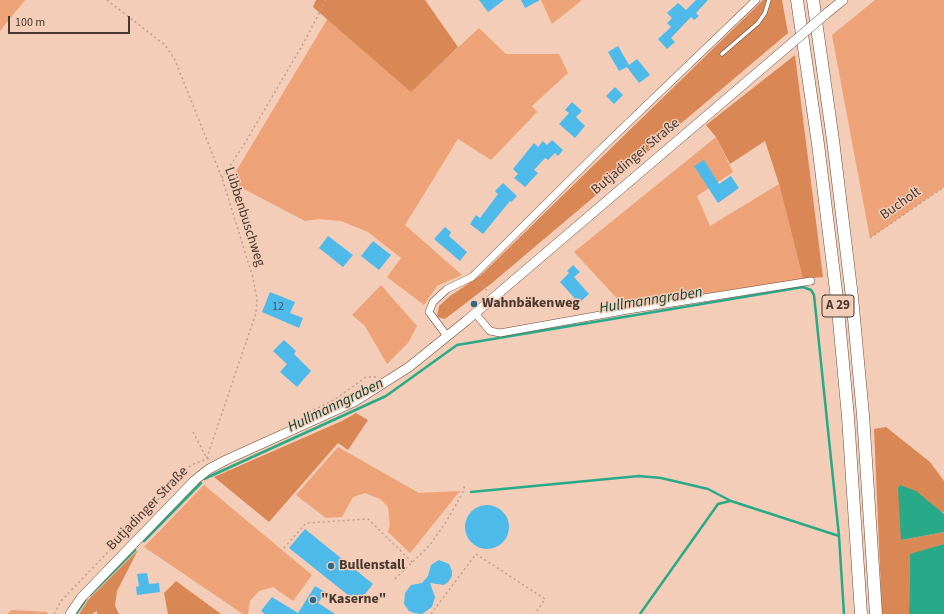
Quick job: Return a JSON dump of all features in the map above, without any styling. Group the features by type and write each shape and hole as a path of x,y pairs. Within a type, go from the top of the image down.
{"highway":[{"name":"A 29","path":"797,0 818,144 837,299 848,425 861,614"},
{"name":"A 29","path":"813,0 833,140 852,297 864,422 876,614"}],"street":[{"name":"Butjadinger Straße","path":"447,336 429,312 433,302 447,289 472,277 607,143 756,0"},
{"name":"Butjadinger Straße","path":"70,614 81,598 191,483 209,469 320,419 359,399 389,380 475,313 843,0"},
{"path":"475,313 490,331 500,332 812,281"}],"lane":[{"path":"722,54 758,23 765,13 769,0"}],"path":[{"name":"Lübbenbuschweg","path":"107,0 165,45 176,60 222,178 253,278 257,299 256,313 206,458"},
{"path":"222,178 245,143 303,44 326,0"},
{"name":"Bucholt","path":"870,238 944,187"},
{"path":"479,281 489,292"},
{"path":"193,432 206,458 209,469"},
{"path":"395,579 430,545 446,522 462,494 465,485"},
{"path":"284,548 306,523 368,519 412,562"},
{"path":"431,614 476,554 545,599 536,614"}],"shaded area":[{"path":"0,0 25,0 0,31"},
{"path":"316,0 425,0 458,47 411,92 313,7"},
{"path":"541,0 582,0 552,24"},
{"path":"763,0 782,0 788,33 492,283 445,319 437,317 439,306 450,296 481,275"},
{"path":"875,0 944,0 944,187 870,238 832,35"},
{"path":"328,18 411,91 479,28 506,54 559,54 568,73 532,106 537,112 491,160 458,139 405,225 462,275 437,286 424,305 387,277 401,258 368,232 341,221 319,219 305,221 240,187 232,178"},
{"path":"795,55 823,277 803,279 779,184 765,141 730,164 716,137 706,125"},
{"path":"716,137 733,172 697,196 710,226 779,184 803,279 624,306 574,252"},
{"path":"381,285 417,326 408,343 387,364 365,326 352,315"},
{"path":"356,413 368,420 348,450 338,443 269,522 214,477 342,421"},
{"path":"886,427 930,462 944,481 944,514 943,512 901,540 944,532 944,544 910,555 909,614 882,614 874,429"},
{"path":"338,447 419,493 460,491 410,553 388,532 390,525 388,507 380,499 365,493 353,497 342,517 326,518 296,495"},
{"path":"204,485 312,575 293,601 273,587 259,591 250,601 248,614 243,614 144,547"},
{"path":"900,485 916,491 944,514 944,532 901,540 898,488"},
{"path":"944,544 944,614 909,614 910,554"},
{"path":"138,550 117,591 115,606 119,614 97,614 97,611 92,614 79,614 88,600"},
{"path":"176,581 221,614 168,614 164,593"},
{"path":"12,610 48,612 47,614 7,614"}],"building":[{"path":"479,0 504,0 488,12"},
{"path":"521,0 540,0 525,8"},
{"path":"696,0 708,0 696,13 699,16 694,20 691,17 671,38 675,42 667,49 658,39 671,27 667,23 672,18 667,13 678,3 686,10"},
{"path":"618,46 629,65 637,59 650,75 639,83 627,67 619,71 608,52"},
{"path":"615,87 623,95 614,104 606,96"},
{"path":"572,102 582,111 576,117 585,126 575,138 559,124 569,113 565,110"},
{"path":"552,140 563,150 558,156 555,153 548,160 545,158 534,170 538,173 525,187 514,178 518,174 513,169 534,143 538,147 543,141 547,145"},
{"path":"704,160 719,184 731,176 739,188 718,203 694,166"},
{"path":"503,183 517,196 511,202 510,201 483,234 470,224 476,215 480,218 498,194 495,191"},
{"path":"445,227 451,232 449,236 467,252 460,261 434,239"},
{"path":"328,236 353,255 343,267 319,248"},
{"path":"373,241 391,255 379,270 361,256"},
{"path":"573,265 580,272 574,277 589,294 579,303 560,282 569,273 567,271"},
{"path":"270,292 295,302 290,313 303,318 299,328 262,312"},
{"path":"284,340 296,351 294,354 311,371 297,387 280,372 287,364 273,351"},
{"path":"487,505 499,509 505,515 509,527 505,539 499,545 487,549 475,545 469,539 465,527 469,515 475,509"},
{"name":"Bullenstall","path":"305,529 373,584 358,603 289,548"},
{"path":"439,560 449,564 452,571 452,576 444,585 430,583 435,597 432,607 422,614 409,611 404,604 405,593 411,585 422,583 428,576 431,565"},
{"path":"147,573 149,584 159,583 160,592 137,595 136,587 139,586 137,574"},
{"path":"315,586 325,592 318,603 335,614 265,614 261,611 272,597 298,613"}],"waterway":[{"name":"Hullmanngraben","path":"204,479 386,396 457,345 803,287 811,290 814,295 839,536 844,614"},
{"path":"471,492 639,476 661,478 708,489 731,501 839,536"},
{"name":"Hullmanngraben","path":"144,541 201,483"},
{"path":"640,614 718,504 730,501"},
{"name":"Hullmanngraben","path":"90,595 135,550"},
{"name":"Hullmanngraben","path":"76,614 86,599"}],"place":[{"name":"Wahnbäkenweg","path":"474,304"},
{"name":"Bullenstall","path":"331,566"},
{"name":"\"Kaserne\"","path":"313,600"}]}
